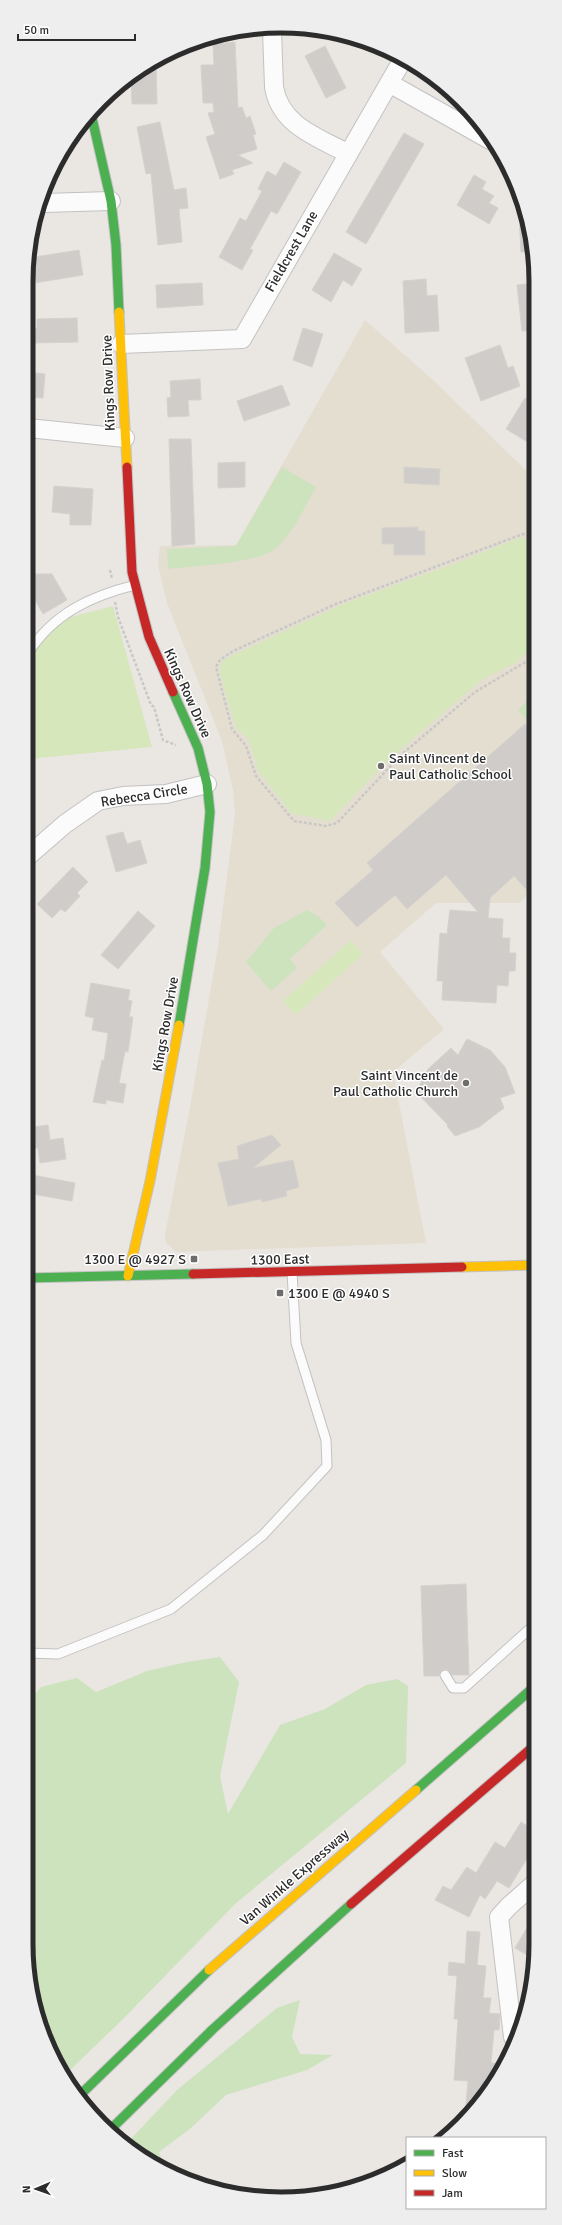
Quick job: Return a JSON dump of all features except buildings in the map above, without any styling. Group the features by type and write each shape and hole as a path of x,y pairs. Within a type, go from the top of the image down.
{"main road":[{"name":"Kings Row Drive","path":"92,120 111,200 116,252 131,558 135,585 149,637 191,731 207,784 210,818 205,868 160,1132 128,1276"},
{"name":"1300 East","path":"33,1278 529,1265"},
{"name":"Van Winkle Expressway","path":"82,2093 221,1959 529,1691"},
{"path":"113,2126 189,2050 253,1992 529,1750"}],"street":[{"path":"272,34 274,87 283,112 296,125 347,153"},
{"name":"Fieldcrest Lane","path":"121,344 242,339 347,153 400,64"},
{"path":"389,83 482,135"},
{"path":"45,203 111,200"},
{"path":"33,429 125,438"},
{"name":"Rebecca Circle","path":"33,852 65,824 98,801 113,797 166,794 207,784"},
{"path":"514,2030 499,1917 529,1888"}],"lane":[{"path":"33,645 37,639 78,604 113,590 135,585"},
{"path":"33,1653 58,1654 171,1609 263,1536 327,1466 326,1440 296,1344 292,1272"},
{"path":"445,1675 453,1688 464,1688 529,1630"}],"path":[{"path":"529,537 523,534 336,604 234,651 220,660 216,667 232,730 246,746 256,776 294,821 326,826 337,823 401,755 475,692 529,660"},
{"path":"110,570 118,617 150,705 154,707 163,740 180,746"}],"shaded area":[{"name":"Saint Vincent de Paul Catholic School","path":"365,320 433,380 529,473 529,894 519,903 436,903 380,952 444,1029 393,1072 426,1243 176,1252 166,1243 165,1235 190,1107 217,953 235,815 233,790 222,741 167,603 158,565 160,546 236,545"}],"green space":[{"path":"282,467 316,487 288,535 276,548 255,558 241,561 168,569 167,549 236,546"},
{"path":"521,537 529,542 529,650 515,663 483,679 431,723 386,762 330,821 291,813 259,772 248,738 236,728 219,670 223,660 343,604 462,561"},
{"path":"113,606 152,747 33,759 33,653 60,620"},
{"path":"529,699 529,722 518,710"},
{"path":"307,910 319,917 327,925 290,959 297,968 271,991 246,962 274,928"},
{"path":"351,940 363,954 296,1015 283,1001"},
{"path":"220,1657 239,1682 220,1776 228,1814 280,1725 325,1709 366,1685 397,1679 408,1686 406,1763 235,1904 123,2019 68,2072 46,2024 41,2008 35,1976 33,1944 33,1697 41,1687 77,1678 96,1692 147,1671 187,1662"},
{"path":"300,2000 292,2037 300,2054 333,2055 307,2070 226,2095 191,2128 159,2152 163,2162 129,2141 177,2090 277,2008"}],"traffic: fast":[{"path":"92,120 111,201 116,245 119,312"},
{"path":"173,692 198,748 207,784 210,812 205,868 179,1025"},
{"path":"33,1278 193,1274"},
{"path":"416,1790 529,1691"},
{"path":"114,2127 213,2029 351,1904"},
{"path":"82,2093 209,1970"}],"traffic: slow":[{"path":"119,312 127,467"},
{"path":"128,1276 150,1181 179,1025"},
{"path":"462,1267 529,1265"},
{"path":"209,1970 416,1790"}],"traffic: jam":[{"path":"127,467 132,572 149,637 173,692"},
{"path":"193,1274 462,1267"},
{"path":"351,1904 529,1750"}],"place":[{"name":"Saint Vincent de Paul Catholic School","path":"381,766"},
{"name":"Saint Vincent de Paul Catholic Church","path":"466,1083"},
{"name":"1300 E @ 4927 S","path":"194,1259"},
{"name":"1300 E @ 4940 S","path":"280,1293"}]}
